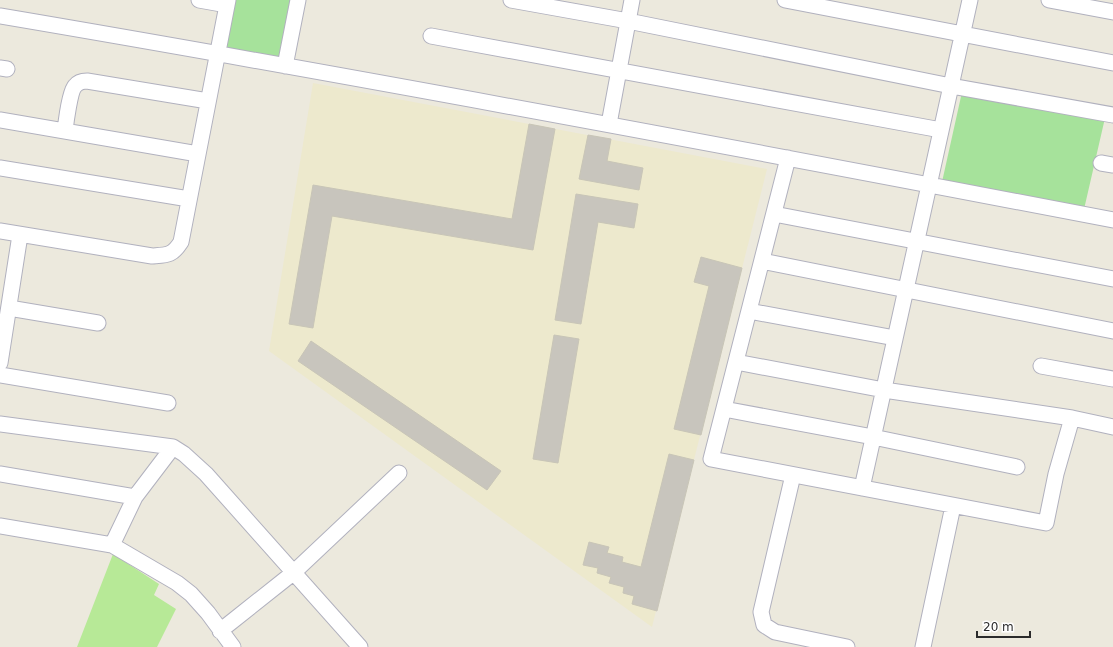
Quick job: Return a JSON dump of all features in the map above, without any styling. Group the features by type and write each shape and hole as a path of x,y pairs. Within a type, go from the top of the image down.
{"street":[{"path":"0,231 152,256 165,256 175,251 181,242 228,2 198,0"},
{"path":"285,66 298,0"},
{"path":"511,0 628,21 951,86 1113,115"},
{"path":"609,124 632,0"},
{"path":"785,0 1113,63"},
{"path":"862,488 970,0"},
{"path":"1049,0 1113,12"},
{"path":"0,16 218,53 609,124 1113,220"},
{"path":"431,36 941,130"},
{"path":"65,131 72,92 74,86 80,82 87,81 208,101"},
{"path":"0,120 198,154"},
{"path":"788,158 711,459 1046,524 1056,474 1072,418"},
{"path":"0,168 189,200"},
{"path":"774,214 1113,279"},
{"path":"0,363 20,235"},
{"path":"762,261 1113,331"},
{"path":"9,308 98,323"},
{"path":"749,311 895,338"},
{"path":"736,362 884,390 1072,418 1113,427"},
{"path":"1041,366 1113,379"},
{"path":"0,375 168,403"},
{"path":"724,409 873,437 1017,467"},
{"path":"0,424 173,447 184,454 206,474 360,647"},
{"path":"112,545 135,497 173,447"},
{"path":"220,631 293,573 399,473"},
{"path":"0,474 135,497"},
{"path":"793,475 761,612 764,625 775,632 847,647"},
{"path":"923,647 953,506"},
{"path":"0,526 112,545 182,587 191,594 208,613 233,647"}],"shaded area":[{"path":"313,83 767,169 652,627 269,351"}],"green space":[{"path":"228,0 298,0 285,66 218,53"},
{"path":"962,92 1105,118 1082,218 940,191"},
{"path":"113,554 159,584 154,595 176,609 157,647 77,647"}],"building":[{"path":"529,124 555,129 533,250 332,216 313,328 289,324 313,185 512,219"},
{"path":"588,135 611,139 607,161 643,168 639,190 579,179"},
{"path":"576,194 638,204 634,228 598,222 581,324 555,320"},
{"path":"701,257 742,268 701,435 674,429 709,286 694,282"},
{"path":"554,335 579,339 558,463 533,459"},
{"path":"311,341 501,471 487,490 298,361"},
{"path":"669,454 694,460 657,611 632,604 634,596 623,593 624,587 609,583 611,577 597,573 598,568 583,565 589,542 609,547 607,553 623,557 622,562 641,567"}]}
